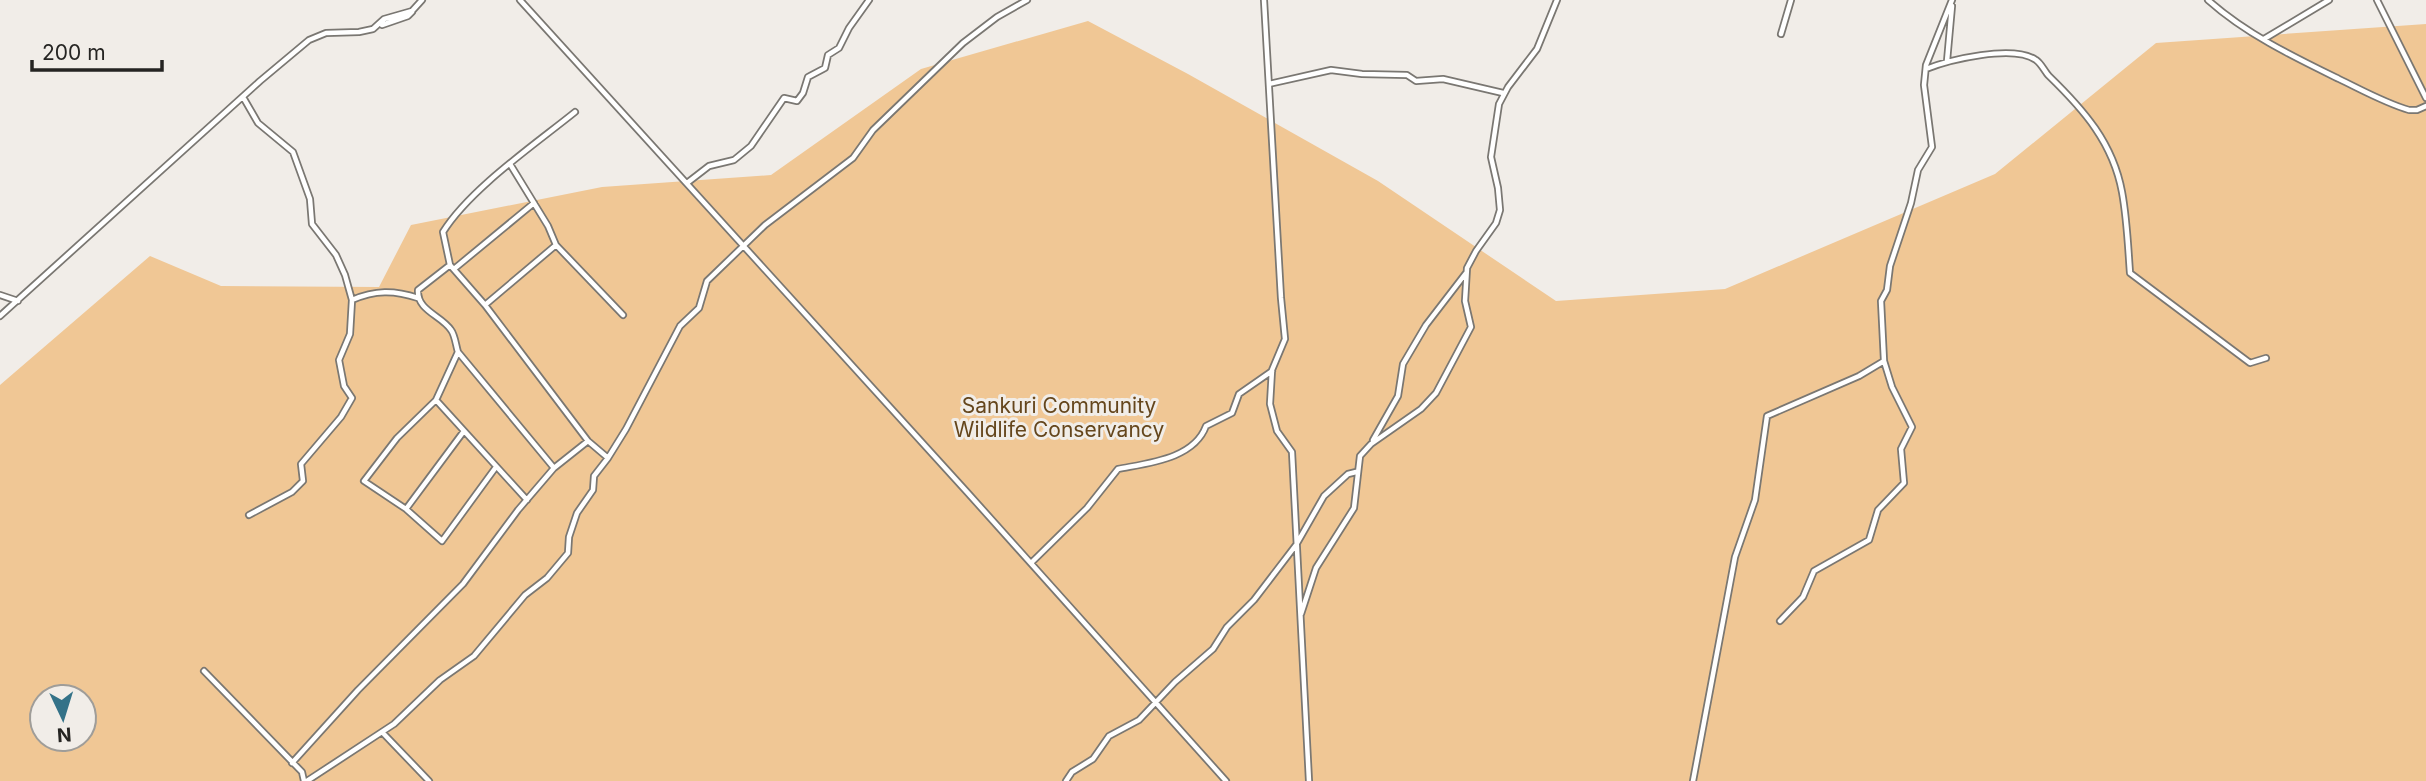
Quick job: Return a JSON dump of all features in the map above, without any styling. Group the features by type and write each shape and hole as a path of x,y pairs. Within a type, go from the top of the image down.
{"street":[{"path":"0,316 294,52 319,34 366,31 384,19 412,11 424,0"},
{"path":"520,0 1226,781"},
{"path":"687,183 709,166 734,160 751,146 784,98 797,101 803,93 808,77 825,68 828,55 839,48 849,28 869,0"},
{"path":"204,671 302,772 305,781 394,724 440,680 474,656 525,595 547,578 568,553 569,537 577,513 593,490 594,476 626,429 680,326 699,308 708,281 765,225 853,158 873,130 962,43 1027,0"},
{"path":"1264,0 1281,298 1285,327 1285,338 1272,370 1272,415 1277,431 1292,452 1309,781"},
{"path":"1371,444 1398,396 1403,364 1426,325 1467,272 1476,251 1496,223 1500,210 1499,188 1491,157 1499,104 1503,93 1537,49 1557,0"},
{"path":"1781,34 1791,0"},
{"path":"1947,61 1952,0"},
{"path":"1780,621 1803,597 1814,570 1869,540 1878,509 1904,483 1900,449 1912,427 1892,387 1884,361 1881,301 1887,290 1890,266 1911,203 1918,170 1932,147 1924,85 1926,69 1932,46 1952,0"},
{"path":"2208,0 2239,24 2309,64 2401,108 2417,110 2426,106"},
{"path":"2264,39 2329,0"},
{"path":"2377,0 2426,98"},
{"path":"1926,69 1947,61 2013,53 2036,60 2076,102 2108,146 2122,191 2130,273 2250,363 2266,358"},
{"path":"1269,83 1331,70 1407,75 1416,81 1443,79 1503,93"},
{"path":"243,97 258,122 293,152 310,199 312,224 336,255 352,300 350,334 339,360 344,386 352,398 341,417 301,464 303,481 292,492 249,515"},
{"path":"575,112 510,164 454,214 443,232 452,267 485,305 588,441 608,458"},
{"path":"510,164 548,226 556,245 623,315"},
{"path":"534,203 418,290 418,298 422,305 451,330 458,352 554,468"},
{"path":"485,305 556,245"},
{"path":"1300,616 1316,568 1354,508 1356,472 1360,456 1371,444 1421,409 1443,381 1472,325 1465,301 1467,272"},
{"path":"352,300 368,293 385,292 401,292 418,298"},
{"path":"0,295 18,301"},
{"path":"458,352 436,400 397,438 365,481 406,509 442,541 496,467"},
{"path":"1693,781 1735,558 1755,500 1767,416 1858,376 1884,361"},
{"path":"1031,563 1087,508 1118,469 1167,459 1201,439 1206,426 1232,413 1240,394 1272,370"},
{"path":"436,400 527,500"},
{"path":"406,509 464,431"},
{"path":"292,763 366,682 463,584 554,468 588,441"},
{"path":"1066,781 1072,772 1093,759 1109,736 1139,720 1175,682 1213,649 1227,628 1254,600 1296,545 1324,496 1348,474 1356,472"},
{"path":"382,732 429,781"}],"green space":[{"name":"Sankuri Community Wildlife Conservancy","path":"1088,21 1378,181 1556,301 1725,289 1995,174 2156,43 2426,24 2426,781 0,781 0,385 150,256 221,286 379,287 411,225 602,187 771,175 921,69"}]}
